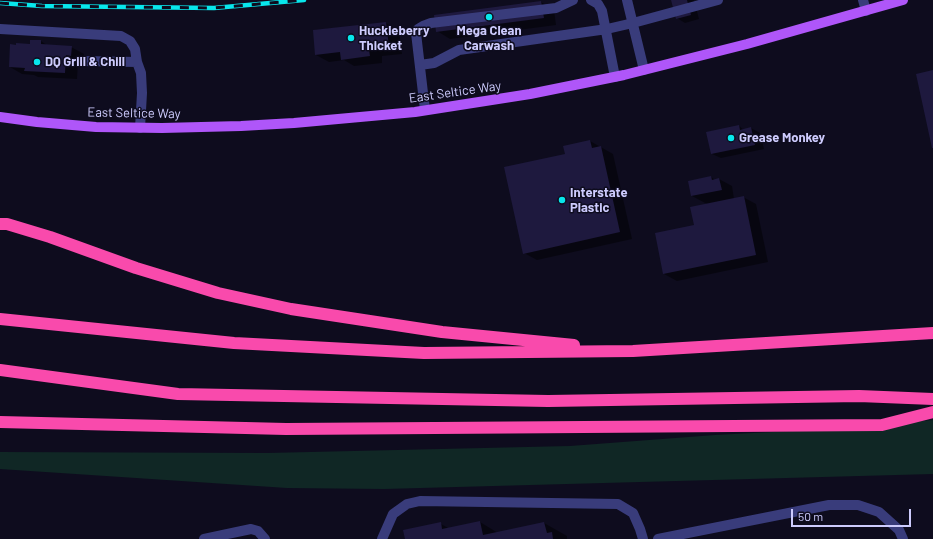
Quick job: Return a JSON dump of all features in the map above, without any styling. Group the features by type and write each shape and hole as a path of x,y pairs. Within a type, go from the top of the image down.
{"highway":[{"path":"0,224 7,224 50,237 136,268 218,293 291,309 442,332 633,351"},
{"path":"0,319 234,343 424,353 633,351 933,333"},
{"path":"0,370 178,394 548,401 859,396 933,399"},
{"path":"0,422 286,429 882,425 933,412"}],"main road":[{"name":"East Seltice Way","path":"0,117 96,127 140,128 241,126 294,123 425,110 530,94 615,77 747,44 903,0"}],"street":[{"path":"425,110 416,33 423,26 431,23 556,8 573,0"},
{"path":"592,0 598,4 602,11 615,77"},
{"path":"627,0 644,70"},
{"path":"420,65 434,63 459,50 606,29 718,0"},
{"path":"863,0 866,11"},
{"path":"0,29 121,36 130,40 135,48 140,73 142,93 140,128"},
{"path":"82,61 137,62"},
{"path":"382,539 393,514 407,504 420,501 618,504 633,513 643,539"},
{"path":"658,539 683,537 828,505 858,505 879,512 899,530 903,539"},
{"path":"204,539 251,529 258,531 265,539"}],"green space":[{"path":"933,420 933,474 384,489 287,488 0,469 0,452 267,453 570,446 715,435 830,429"}],"building":[{"path":"671,0 687,0 691,15 676,19"},
{"name":"Mega Clean Carwash","path":"541,1 544,18 436,32 434,15"},
{"name":"Huckleberry Thicket","path":"386,22 389,47 369,50 370,56 341,60 340,52 315,55 313,30"},
{"name":"DQ Grill & Chill","path":"30,40 41,40 41,44 72,46 71,56 66,55 65,73 24,71 25,68 9,67 10,44 30,44"},
{"path":"933,70 933,148 932,148 916,74"},
{"name":"Grease Monkey","path":"739,125 740,130 751,127 755,145 711,154 706,132"},
{"name":"Interstate Plastic","path":"590,140 592,148 601,146 620,232 523,254 504,167 565,154 563,146"},
{"path":"711,176 712,180 719,178 722,190 691,196 688,181"},
{"path":"744,196 756,255 663,274 655,233 694,225 690,207"},
{"path":"480,521 483,535 544,522 547,533 552,532 553,539 405,539 403,530 441,522 442,529"}],"railway":[{"path":"0,3 42,6 214,8 304,0"}],"place":[{"name":"Mega Clean Carwash","path":"489,17"},
{"name":"Huckleberry Thicket","path":"351,38"},
{"name":"DQ Grill & Chill","path":"37,62"},
{"name":"Grease Monkey","path":"731,138"},
{"name":"Interstate Plastic","path":"562,200"}]}
